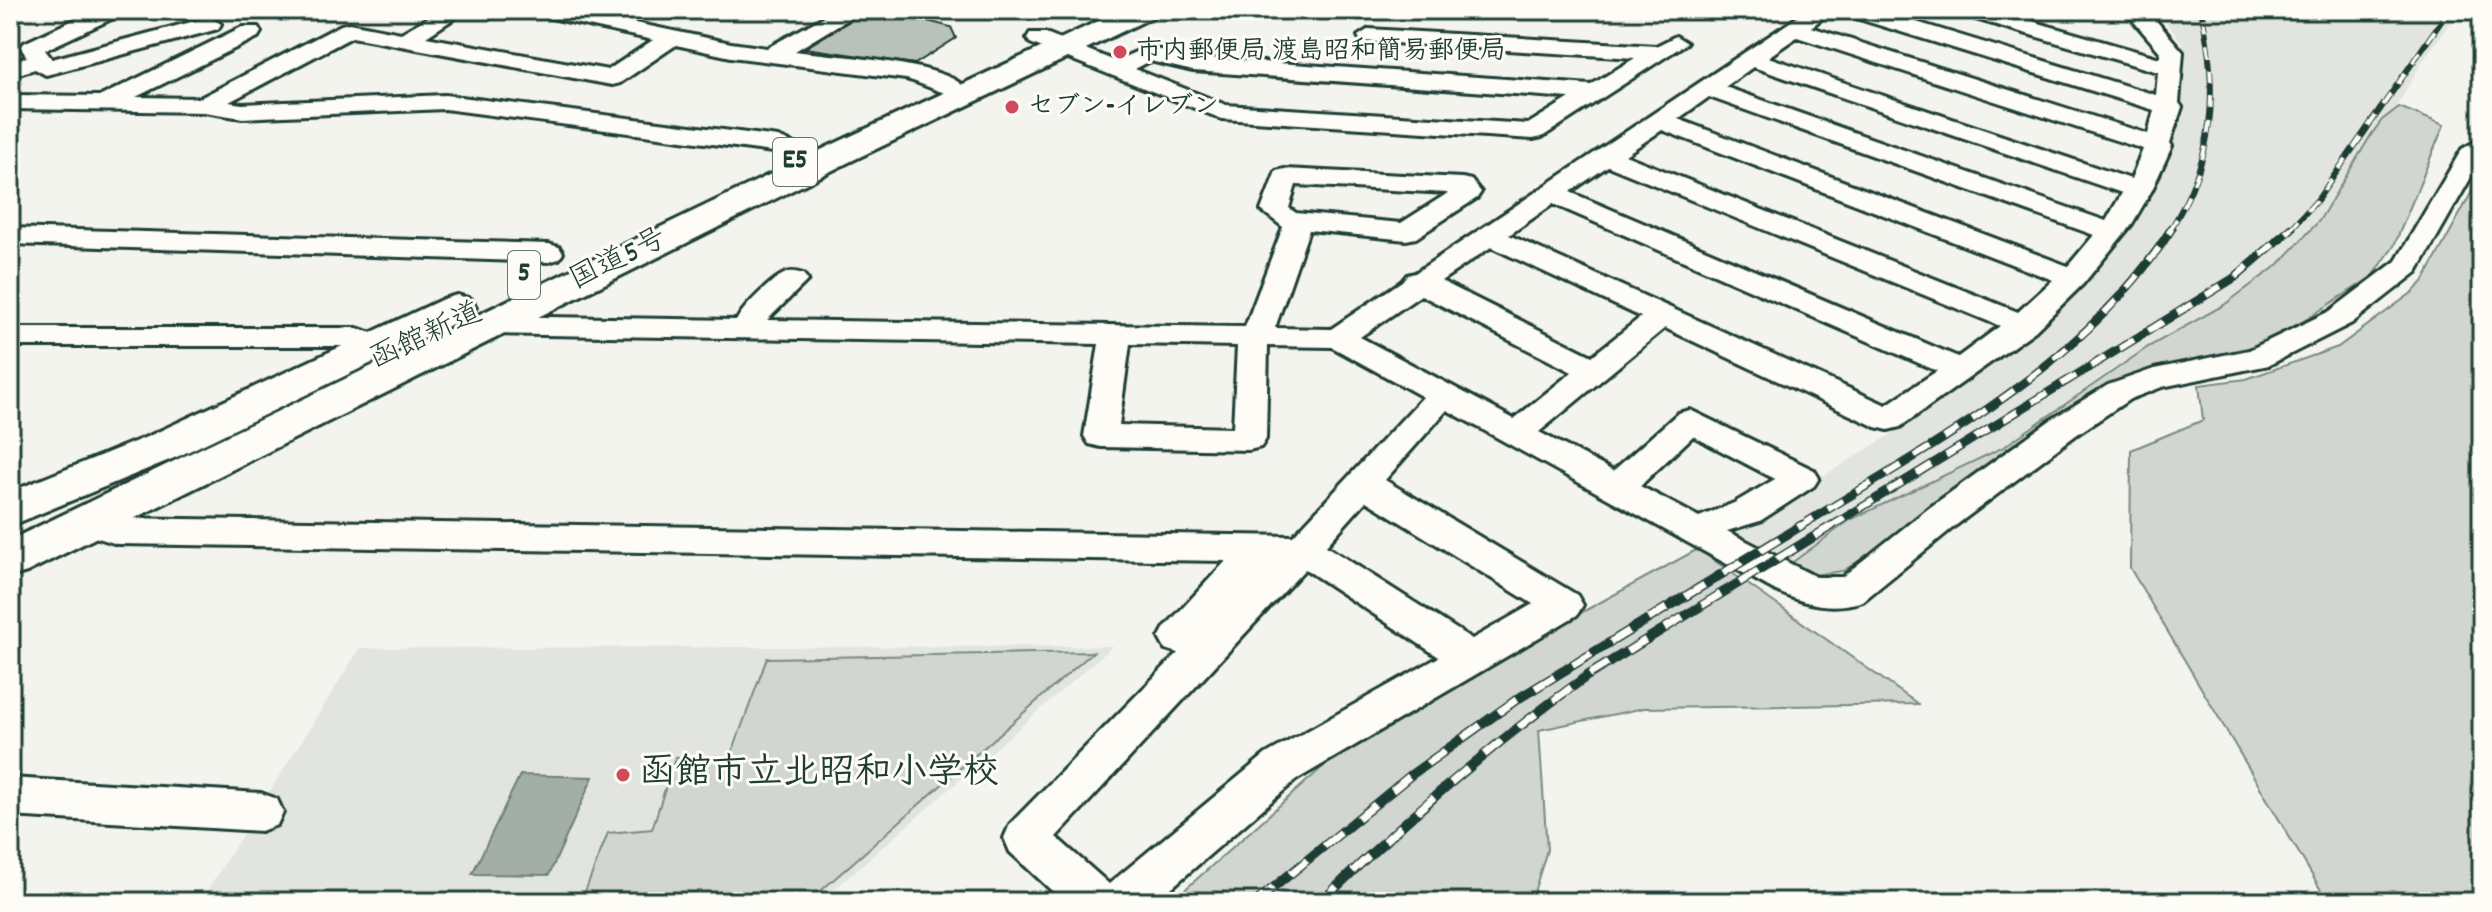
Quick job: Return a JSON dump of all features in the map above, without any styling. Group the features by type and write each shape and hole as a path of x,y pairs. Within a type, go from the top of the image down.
{"highway":[{"name":"国道5号","path":"10,510 164,446 376,345 805,156 1050,43 1102,10"},
{"name":"国道5号","path":"10,560 488,325 947,84 1145,10"},
{"name":"函館新道","path":"10,531 75,505 540,271 805,156"}],"street":[{"path":"112,10 32,48 46,68 210,24"},
{"path":"190,10 210,24 319,45"},
{"path":"405,40 456,10"},
{"path":"542,10 771,55 906,72 947,84"},
{"path":"771,55 852,10"},
{"path":"1338,338 1417,281 1822,10"},
{"path":"1854,10 2170,107"},
{"path":"1970,10 2172,69"},
{"path":"1346,76 1384,14"},
{"path":"1487,235 1888,419 2024,325 2073,278 2112,232 2139,190 2159,146 2170,107 2172,52 2132,15"},
{"path":"1794,29 2159,146"},
{"path":"204,105 349,30 612,78 673,37"},
{"path":"103,104 250,32"},
{"path":"1050,43 1222,112 1533,132 1668,48 1369,36"},
{"path":"1193,64 1214,40"},
{"path":"1115,70 1147,54 1193,64 1256,57 1285,69 1346,76 1596,93"},
{"path":"1750,58 2139,190"},
{"path":"10,70 41,60"},
{"path":"1272,116 1285,69"},
{"path":"1706,88 2112,232"},
{"path":"10,102 204,105 242,111 445,102 778,145 805,156"},
{"path":"1658,120 2073,278"},
{"path":"488,325 1338,338 1812,591 1850,591 1942,517 2064,427 2119,392 2154,379 2258,358 2341,317 2407,266 2471,154 2482,146"},
{"path":"1605,156 2024,325"},
{"path":"1285,177 1462,186 1468,192 1406,232 1299,221 1290,221 1275,210 1285,177"},
{"path":"1549,193 1961,370"},
{"path":"1116,335 1101,436 1249,439 1257,337 1299,221"},
{"path":"10,236 540,271"},
{"path":"750,329 753,316 793,280"},
{"path":"1417,281 1594,370"},
{"path":"1516,434 1662,315"},
{"path":"10,337 357,337 376,345"},
{"path":"1096,902 1026,838 1302,549 1444,394"},
{"path":"1616,488 1690,421 1802,478 1747,512 1715,522 1703,534"},
{"path":"1121,902 1281,767 1564,605 1363,483"},
{"path":"89,522 117,531 133,532 1302,549 1470,657"},
{"path":"1179,638 1248,561 1250,547"},
{"path":"10,797 261,812"}],"shaded area":[{"path":"2152,10 2459,10 2422,62 2305,269 2219,334 2117,366 2002,448 1786,567 1724,534 1727,527 1753,519 1895,432 2005,351 2091,277 2127,235 2150,197 2175,139 2185,56 2183,44 2164,20 2153,15"},
{"path":"2399,107 2444,125 2394,246 2373,276 2296,326 2250,348 2181,364 2063,415 1998,458 1906,530 1843,571 1804,576 1786,567 1850,520 2002,448 2148,347 2224,305 2279,264 2319,221 2371,135 2382,120"},
{"path":"2482,173 2482,902 2328,902 2130,568 2131,450 2203,420 2199,385 2246,379 2338,347 2413,292 2423,282"},
{"path":"1698,549 1918,704 1644,708 1539,730 1547,850 1531,902 1171,902 1326,764 1421,700"},
{"name":"函館市立北昭和小学校","path":"1113,646 820,902 200,902 360,648"},
{"path":"1093,652 808,902 581,902 608,833 652,829 675,758 730,758 767,658"},
{"path":"520,775 593,777 549,875 472,874"}],"building":[{"path":"868,10 885,10 951,27 956,38 915,64 805,48"}],"railway":[{"path":"2170,230 2196,177 2209,123 2210,68 2201,10"},
{"path":"2291,229 2318,199 2449,10"},
{"path":"1799,527 1953,432 2052,361 2096,321 2137,277 2172,228"},
{"path":"1830,527 2234,278 2291,229"},
{"path":"1256,902 1411,775 1516,700 1802,525"},
{"path":"1321,902 1450,784 1517,728 1587,676 1833,525"}],"place":[{"name":"市内郵便局 渡島昭和簡易郵便局","path":"1120,52"},
{"name":"セブン-イレブン","path":"1012,107"},
{"name":"函館市立北昭和小学校","path":"623,775"}]}
